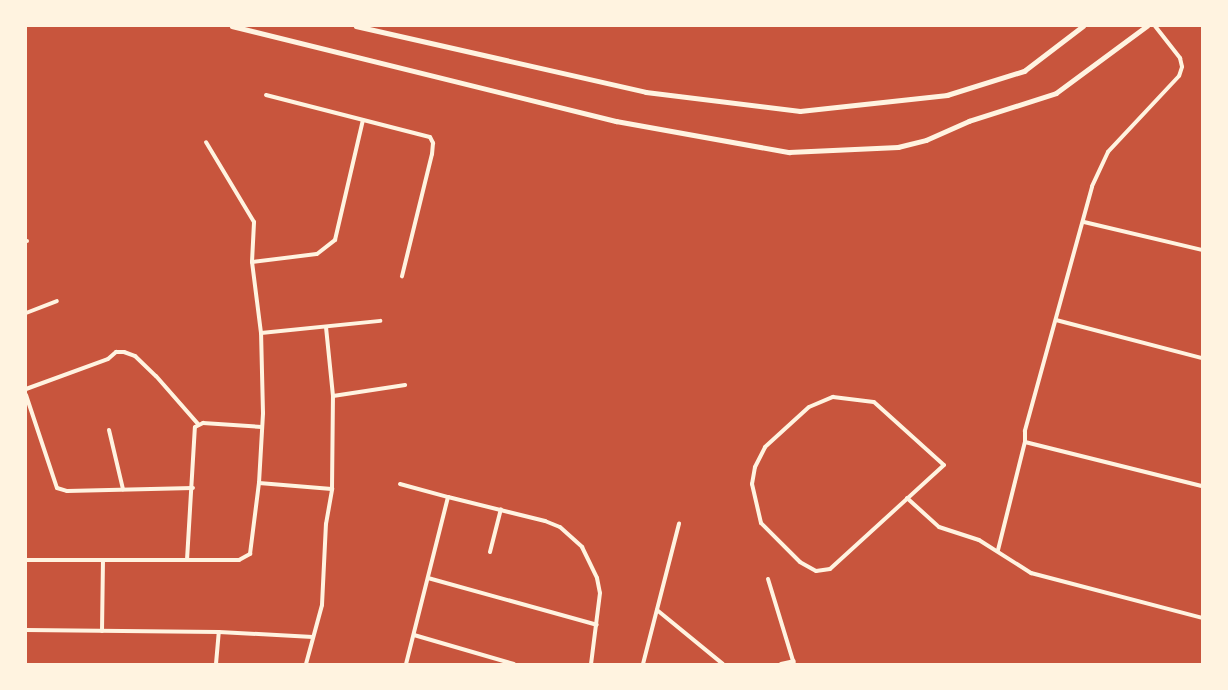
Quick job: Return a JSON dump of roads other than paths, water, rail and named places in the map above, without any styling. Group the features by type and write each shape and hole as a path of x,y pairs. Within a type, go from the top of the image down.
{"street":[{"path":"232,26 616,121 789,152 898,147 926,140 969,122 1056,93 1147,26"},
{"path":"356,26 646,92 800,111 947,95 1024,70 1083,26"},
{"path":"998,550 1025,442 1025,431 1092,187 1108,152 1179,76 1182,67 1180,58 1155,26"},
{"path":"266,95 430,137 433,143 402,276"},
{"path":"252,262 317,254 335,240 363,120"},
{"path":"26,560 239,560 250,554 259,483 262,427 261,333 252,262 254,231 251,214 207,142"},
{"path":"1084,222 1203,250"},
{"path":"26,313 57,301"},
{"path":"1056,320 1203,358"},
{"path":"261,333 380,321"},
{"path":"306,664 322,606 326,524 332,489 333,396 326,327"},
{"path":"26,389 124,352 135,356 156,376 198,424 262,427"},
{"path":"333,396 405,385"},
{"path":"26,395 57,488 67,491 193,488"},
{"path":"833,397 874,402 944,465 907,498 830,568 816,571 800,562 761,523 752,484 755,467 765,447 809,407 833,397"},
{"path":"187,560 195,431 198,424"},
{"path":"109,430 123,489"},
{"path":"1025,442 1203,486"},
{"path":"259,483 332,489"},
{"path":"400,484 501,509 560,527 582,547 594,570 600,593 591,664"},
{"path":"406,664 447,497"},
{"path":"907,498 939,527 979,540 1031,573 1203,618"},
{"path":"490,552 501,509"},
{"path":"643,664 678,524"},
{"path":"102,630 103,560"},
{"path":"428,578 597,625"},
{"path":"768,579 794,663 781,664"},
{"path":"657,610 723,664"},
{"path":"26,630 219,632 313,637"},
{"path":"216,664 219,632"},
{"path":"414,635 514,664"}]}
